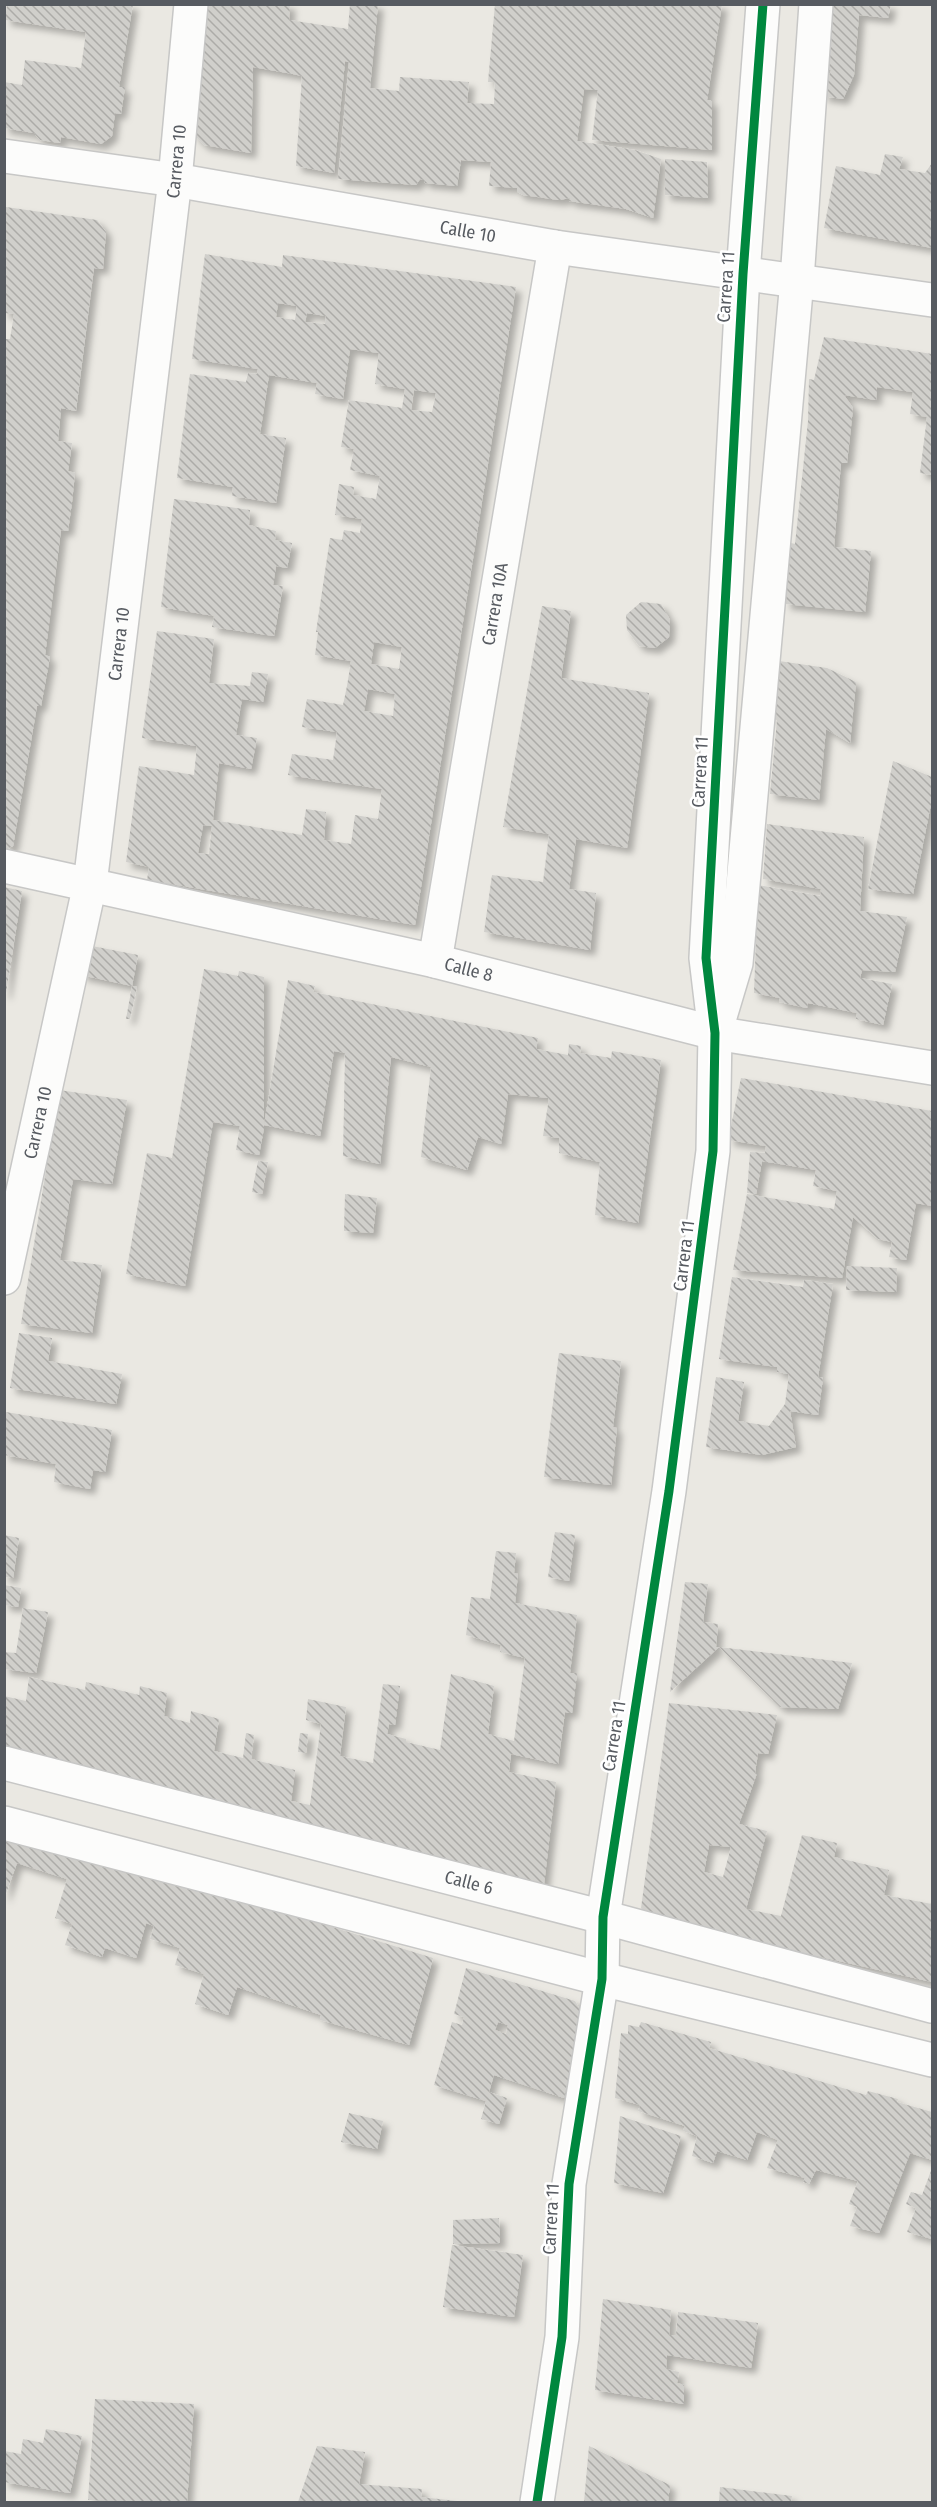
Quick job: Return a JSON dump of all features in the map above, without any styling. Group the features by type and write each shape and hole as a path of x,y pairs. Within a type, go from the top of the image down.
{"street":[{"name":"Carrera 10","path":"4,1278 90,884 175,180 191,4"},
{"name":"Carrera 11","path":"537,2502 562,2337 569,2184 602,1979 603,1917 669,1491 713,1151 715,1033 706,958 743,274 763,4"},
{"name":"Carrera 11","path":"715,1033 736,963 797,280 816,4"},
{"name":"Calle 10","path":"4,156 175,180 555,247 933,300"},
{"name":"Carrera 10A","path":"435,961 555,247"},
{"name":"Calle 8","path":"4,867 435,961 715,1033 933,1068"},
{"name":"Calle 6","path":"4,1763 603,1917 933,2006"},
{"path":"4,1823 602,1979 933,2060"}],"building":[{"path":"7,4 133,4 119,87 125,87 121,114 115,113 112,136 101,144 61,137 60,143 40,140 34,133 4,128 4,82 22,85 25,60 81,68 86,32 5,20"},
{"path":"196,4 290,4 289,20 348,29 350,4 378,4 370,88 399,91 400,77 469,82 467,103 494,104 495,82 488,82 495,4 722,4 707,100 712,100 712,150 592,140 598,90 584,89 577,141 635,150 661,159 653,218 626,209 569,201 570,198 559,200 523,195 517,192 517,188 489,186 491,162 461,160 457,186 425,183 420,179 416,185 338,179 349,62 345,61 334,173 296,166 302,76 293,74 253,67 251,153 204,145 193,134"},
{"path":"823,4 891,4 888,18 859,15 854,75 843,99 822,96 831,70 816,69"},
{"path":"885,154 903,157 899,169 925,173 932,163 932,248 824,228 836,166 880,175"},
{"path":"665,159 707,162 708,198 665,195"},
{"path":"6,207 97,220 106,232 103,269 94,268 76,411 61,408 58,441 72,443 68,471 75,473 72,502 68,531 61,530 45,655 50,657 41,706 37,706 13,846 4,851 4,339 10,339 14,314 4,313"},
{"path":"205,254 282,267 283,255 516,287 415,925 147,880 149,867 126,862 139,766 194,775 197,746 142,738 157,631 214,639 209,683 250,686 252,672 268,674 263,702 242,699 236,735 257,738 251,769 219,763 213,820 302,835 306,809 326,812 324,840 351,844 355,815 378,819 382,789 288,775 292,754 333,760 337,732 302,727 307,699 343,705 347,686 351,661 315,655 318,632 316,632 330,538 342,540 344,530 360,533 362,519 335,515 339,484 354,487 353,495 376,499 380,476 350,470 354,449 341,447 349,400 402,408 405,389 375,384 379,353 350,349 343,399 315,394 317,383 269,375 260,434 286,438 276,503 232,496 233,487 177,478 190,374 246,382 248,373 257,374 258,369 192,359","holes":["278,303 297,306 295,320 276,317","307,313 326,316 325,324 305,322","414,390 436,393 432,412 411,410","374,642 402,647 399,669 371,664","368,689 395,694 393,716 364,711","203,825 212,826 209,854 198,853"]},
{"path":"824,337 932,354 932,475 920,473 927,417 910,414 913,392 877,387 876,400 844,395 853,408 847,463 841,463 834,547 871,551 865,612 785,604 791,543 795,544 808,421 809,379 814,380"},
{"path":"174,499 250,510 249,525 276,531 275,540 292,543 287,568 276,566 273,585 283,586 274,636 212,627 214,616 161,607"},
{"path":"641,602 661,604 670,620 669,637 655,648 639,646 627,630 626,615"},
{"path":"542,606 571,611 561,678 649,693 627,848 576,839 569,889 596,893 590,950 484,932 492,875 543,882 549,834 503,827"},
{"path":"779,661 827,668 856,682 850,743 826,729 819,800 770,794 777,720 772,719"},
{"path":"893,761 932,777 932,799 913,894 868,889"},
{"path":"767,824 864,837 860,911 907,917 895,972 862,970 860,978 892,984 883,1025 856,1019 857,1013 808,1003 807,1008 779,1002 780,998 754,993 758,885 820,896 821,889 763,879"},
{"path":"4,887 22,891 6,994 4,994"},
{"path":"87,945 138,955 132,986 81,975"},
{"path":"204,969 238,976 239,971 264,977 264,1128 259,1155 236,1150 240,1126 213,1122 185,1286 126,1274 147,1153 172,1158"},
{"path":"288,980 315,986 313,992 538,1038 536,1049 568,1055 569,1044 581,1046 580,1053 611,1058 612,1051 661,1060 638,1223 595,1215 600,1162 559,1153 559,1138 543,1136 549,1098 508,1094 501,1144 478,1137 467,1170 421,1157 431,1067 391,1057 380,1164 343,1156 345,1053 334,1051 320,1136 264,1125"},
{"path":"132,986 137,987 130,1019 126,1019"},
{"path":"741,1078 932,1111 932,1206 916,1203 906,1260 889,1257 892,1242 878,1239 853,1217 842,1278 733,1270 747,1194 834,1209 837,1191 813,1186 816,1170 762,1161 756,1194 747,1193 750,1152 765,1153 766,1146 728,1140"},
{"path":"59,1090 127,1100 112,1184 73,1179 60,1260 102,1265 92,1333 21,1324"},
{"path":"258,1161 268,1162 262,1194 252,1192"},
{"path":"345,1194 377,1198 373,1233 344,1231"},
{"path":"847,1266 897,1268 896,1292 846,1290"},
{"path":"732,1277 803,1287 804,1280 833,1284 818,1377 823,1378 818,1415 790,1411 796,1447 762,1455 706,1447 716,1377 744,1382 738,1421 769,1426 785,1404 789,1374 777,1372 777,1367 719,1359"},
{"path":"19,1333 52,1338 48,1361 122,1374 116,1404 10,1388"},
{"path":"559,1353 621,1361 613,1427 617,1428 611,1485 544,1477"},
{"path":"6,1412 112,1430 105,1472 93,1470 90,1489 54,1482 56,1464 4,1455"},
{"path":"555,1532 575,1535 569,1581 548,1577"},
{"path":"4,1535 19,1538 13,1578 4,1577"},
{"path":"496,1551 516,1553 514,1573 518,1574 515,1603 577,1615 570,1673 577,1673 572,1713 565,1712 558,1764 511,1754 509,1772 556,1782 543,1893 4,1759 4,1696 26,1701 29,1677 85,1690 86,1682 139,1695 140,1686 167,1693 164,1716 190,1723 191,1711 219,1719 214,1751 243,1758 246,1733 254,1735 251,1759 295,1770 291,1801 310,1805 321,1724 306,1720 308,1699 346,1707 340,1756 373,1763 383,1684 400,1686 395,1725 389,1724 387,1734 406,1739 406,1742 440,1750 451,1674 494,1686 488,1734 514,1741 525,1658 500,1652 501,1645 466,1635 471,1597 490,1599"},
{"path":"685,1582 708,1584 703,1622 718,1624 716,1647 719,1647 670,1692"},
{"path":"4,1585 21,1588 18,1607 4,1605"},
{"path":"23,1608 48,1612 36,1673 4,1669 4,1652 16,1653"},
{"path":"719,1647 852,1663 838,1709 780,1707"},
{"path":"669,1703 777,1715 768,1754 758,1753 755,1773 757,1773 739,1824 767,1831 746,1909 781,1916 802,1835 837,1843 834,1857 889,1870 884,1895 932,1904 932,1982 649,1918 641,1908","holes":["709,1845 731,1847 723,1877 704,1872"]},
{"path":"300,1733 308,1734 306,1753 298,1752"},
{"path":"4,1826 433,1958 409,2045 320,2020 321,2015 237,1987 228,2015 195,2004 204,1974 175,1965 180,1948 150,1939 154,1926 146,1923 136,1958 105,1948 102,1957 65,1945 72,1924 55,1918 67,1879 17,1863 4,1899"},
{"path":"466,1968 575,2001 582,2013 564,2098 494,2075 489,2092 507,2098 499,2124 481,2119 486,2101 434,2085 452,2022 462,2025 464,2017 454,2014","holes":["498,2022 508,2025 506,2034 495,2030"]},
{"path":"641,2022 711,2042 709,2048 866,2095 868,2091 898,2099 897,2102 932,2112 932,2160 910,2153 879,2233 850,2226 857,2207 849,2204 858,2181 816,2170 809,2184 803,2182 805,2178 767,2168 778,2140 757,2132 747,2160 717,2151 713,2163 692,2156 697,2136 683,2131 685,2126 638,2111 640,2105 615,2098 621,2033 628,2034 628,2025 639,2027"},
{"path":"349,2113 383,2121 377,2149 341,2142"},
{"path":"620,2116 681,2136 663,2193 614,2183"},
{"path":"932,2168 932,2239 907,2232 916,2208 906,2204 911,2192 922,2195"},
{"path":"499,2218 500,2243 453,2244 453,2220"},
{"path":"452,2245 523,2255 514,2317 443,2307"},
{"path":"603,2299 671,2310 669,2335 676,2335 678,2312 758,2323 751,2368 667,2355 666,2369 679,2372 677,2383 684,2385 684,2404 595,2390"},
{"path":"95,2399 194,2404 187,2502 88,2500"},
{"path":"46,2429 82,2436 70,2493 4,2482 4,2451 21,2454 23,2439 43,2443"},
{"path":"317,2446 365,2452 359,2484 422,2489 421,2497 466,2502 298,2502"},
{"path":"589,2446 670,2485 668,2502 584,2502"},
{"path":"720,2487 792,2496 791,2502 719,2502"}],"cycle path":[{"path":"537,2502 562,2337 569,2184 602,1979 603,1917 669,1491 713,1151 715,1033 706,958 743,274 763,4"}]}
